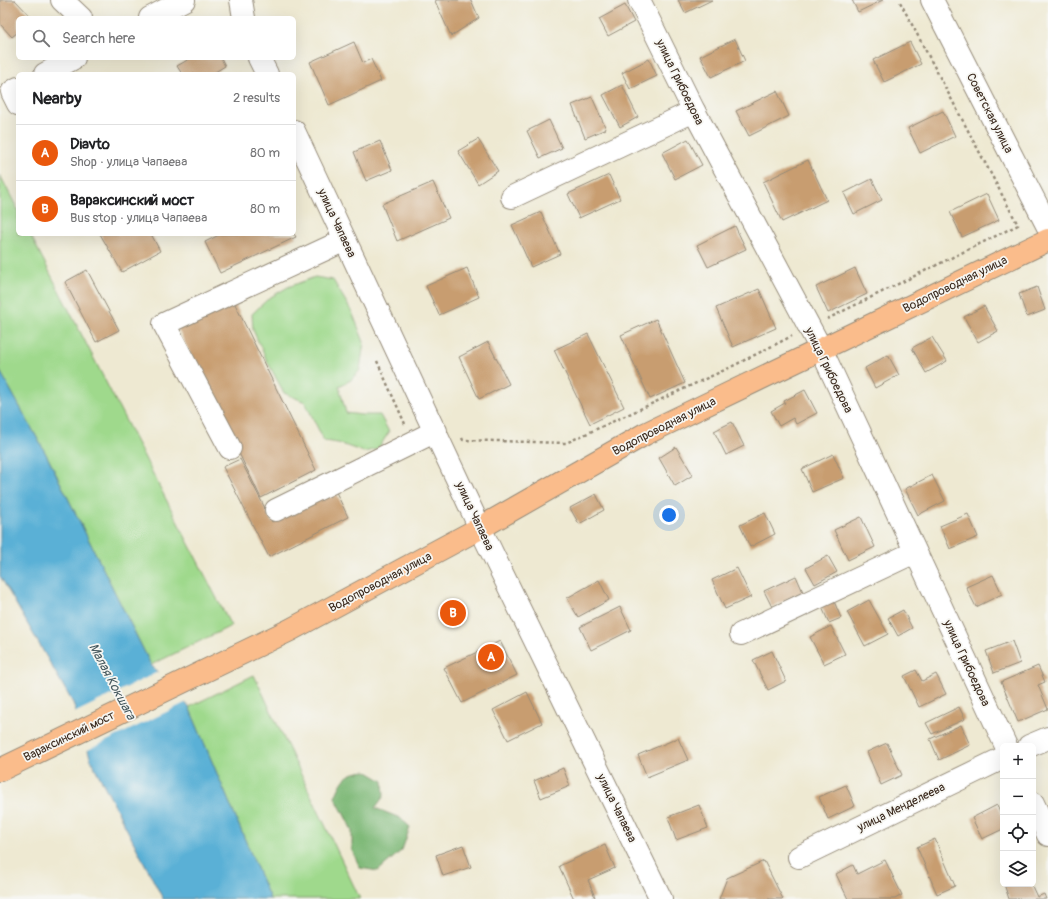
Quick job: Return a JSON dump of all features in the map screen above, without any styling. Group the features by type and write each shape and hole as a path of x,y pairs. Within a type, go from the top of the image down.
{"main road":[{"name":"Водопроводная улица","path":"290,630 480,528 645,434 1048,240"},
{"name":"Вараксинский мост","path":"0,770 290,630"}],"street":[{"path":"62,0 79,16"},
{"path":"154,16 184,0"},
{"path":"240,0 244,16"},
{"name":"улица Грибоедова","path":"640,0 694,111 821,349 1005,743"},
{"name":"Советская улица","path":"932,0 1048,227"},
{"path":"49,72 70,60"},
{"path":"260,60 266,72"},
{"path":"512,197 694,111"},
{"name":"улица Чапаева","path":"296,135 436,431 480,528 661,899"},
{"path":"230,448 164,324 345,240"},
{"path":"276,510 436,431"},
{"path":"741,634 915,552"},
{"path":"1036,743 1048,738"},
{"name":"улица Менделеева","path":"799,857 1000,759"},
{"path":"1036,809 1048,835"}],"path":[{"path":"460,433 463,440 566,443 727,369 1018,225 899,0"}],"green space":[{"path":"0,175 16,206 16,236 31,236 231,626 151,665 46,454 0,371"},
{"path":"315,277 333,280 352,312 364,342 360,370 351,380 339,386 346,413 380,415 389,432 378,449 364,452 338,443 324,441 305,402 284,393 253,330 252,314 269,298 288,287"},
{"path":"254,675 360,899 270,899 189,707"},
{"path":"366,771 383,781 384,796 375,808 400,818 410,827 402,850 378,871 360,868 352,850 352,831 335,797 343,781 349,775"}],"water":[{"name":"Малая Кокшага","path":"0,371 46,454 151,665 189,707 270,899 163,899 91,760 73,703 0,576"}],"pier":[{"path":"160,671 187,702 86,751 74,713"}],"building":[{"path":"0,0 15,0 30,16 16,16 16,34 12,37 0,24"},
{"path":"471,0 479,18 451,36 435,1"},
{"path":"678,0 712,0 685,13"},
{"path":"852,0 883,0 858,12"},
{"path":"625,5 634,22 608,36 599,19"},
{"path":"735,39 745,61 711,77 700,56"},
{"path":"354,42 363,63 371,59 381,81 329,105 310,62"},
{"path":"910,42 921,64 884,82 873,60"},
{"path":"649,59 657,76 630,89 622,73"},
{"path":"188,60 222,60 225,66 215,72 181,72 177,66"},
{"path":"622,85 638,117 620,127 603,95"},
{"path":"777,91 789,116 749,136 736,111"},
{"path":"592,97 606,129 585,138 572,105"},
{"path":"943,111 955,136 920,153 908,128"},
{"path":"549,120 562,148 540,158 527,131"},
{"path":"478,139 498,171 478,184 458,151"},
{"path":"688,139 702,165 675,179 662,153"},
{"path":"380,141 392,170 366,181 354,152"},
{"path":"808,160 827,200 782,222 763,182"},
{"path":"609,175 620,199 579,218 568,194"},
{"path":"872,179 882,200 854,214 844,193"},
{"path":"433,182 449,218 397,241 382,204"},
{"path":"987,194 999,220 962,237 950,212"},
{"path":"541,212 560,254 531,267 512,225"},
{"path":"735,226 746,249 708,267 697,245"},
{"path":"101,236 152,236 160,251 122,272"},
{"path":"217,236 296,237 220,273 205,242"},
{"path":"467,268 479,297 439,315 426,286"},
{"path":"855,268 867,294 828,313 816,287"},
{"path":"87,270 119,330 96,342 65,282"},
{"path":"1037,287 1045,310 1027,317 1019,294"},
{"path":"759,289 776,328 733,347 716,308"},
{"path":"233,300 316,470 261,498 177,327"},
{"path":"984,306 998,331 978,342 964,317"},
{"path":"656,319 685,383 650,399 621,335"},
{"path":"588,334 624,407 590,424 554,350"},
{"path":"932,337 947,361 926,373 912,348"},
{"path":"488,342 509,384 479,399 459,357"},
{"path":"888,355 899,375 875,388 865,368"},
{"path":"805,390 817,413 796,424 793,418 779,426 771,411 785,403 784,401"},
{"path":"732,422 744,446 726,455 714,431"},
{"path":"676,447 693,475 675,486 659,458"},
{"path":"833,454 844,478 812,492 802,469"},
{"path":"240,459 272,522 335,490 348,517 269,557 223,467"},
{"path":"932,475 945,501 918,515 905,489"},
{"path":"596,494 604,510 579,524 570,508"},
{"path":"765,513 775,534 750,547 740,525"},
{"path":"968,514 978,537 950,549 940,526"},
{"path":"861,517 875,547 848,560 834,530"},
{"path":"828,556 837,572 815,584 806,568"},
{"path":"737,568 751,597 725,609 712,580"},
{"path":"993,575 1002,594 976,607 966,587"},
{"path":"796,576 803,592 772,607 764,591"},
{"path":"599,580 609,600 578,617 567,598"},
{"path":"833,599 841,618 829,623 821,605"},
{"path":"869,600 888,634 865,646 847,612"},
{"path":"620,607 631,630 591,650 580,627"},
{"path":"903,610 912,628 898,636 888,618"},
{"path":"831,626 845,654 824,664 810,637"},
{"path":"500,641 517,675 462,703 444,668"},
{"path":"1012,641 1020,663 994,673 986,651"},
{"path":"772,651 786,681 768,690 753,660"},
{"path":"1038,666 1045,682 1038,685 1048,709 1018,722 1001,682"},
{"path":"916,670 922,681 936,674 946,694 919,707 904,676"},
{"path":"527,692 542,723 508,740 493,710"},
{"path":"959,707 965,719 932,734 926,723"},
{"path":"961,725 970,745 939,760 930,739"},
{"path":"678,738 688,760 647,777 638,755"},
{"path":"887,743 902,775 881,785 867,752"},
{"path":"563,768 570,786 541,798 534,781"},
{"path":"846,785 855,806 828,819 819,797"},
{"path":"699,805 708,828 676,840 668,817"},
{"path":"997,805 1000,811 1000,830 982,839 972,818"},
{"path":"935,839 955,886 937,894 917,847"},
{"path":"463,845 471,867 443,876 436,855"},
{"path":"605,845 615,868 588,880 595,897 591,899 574,899 559,866"},
{"path":"885,860 902,895 895,899 848,899 836,874 853,865 857,874"},
{"path":"764,861 783,899 719,899 727,878"},
{"path":"1005,887 1032,887 1037,897 1044,894 1046,899 1009,899"}],"place":[{"name":"Вараксинский мост","path":"453,613"},
{"name":"Diavto","path":"491,657"}]}
